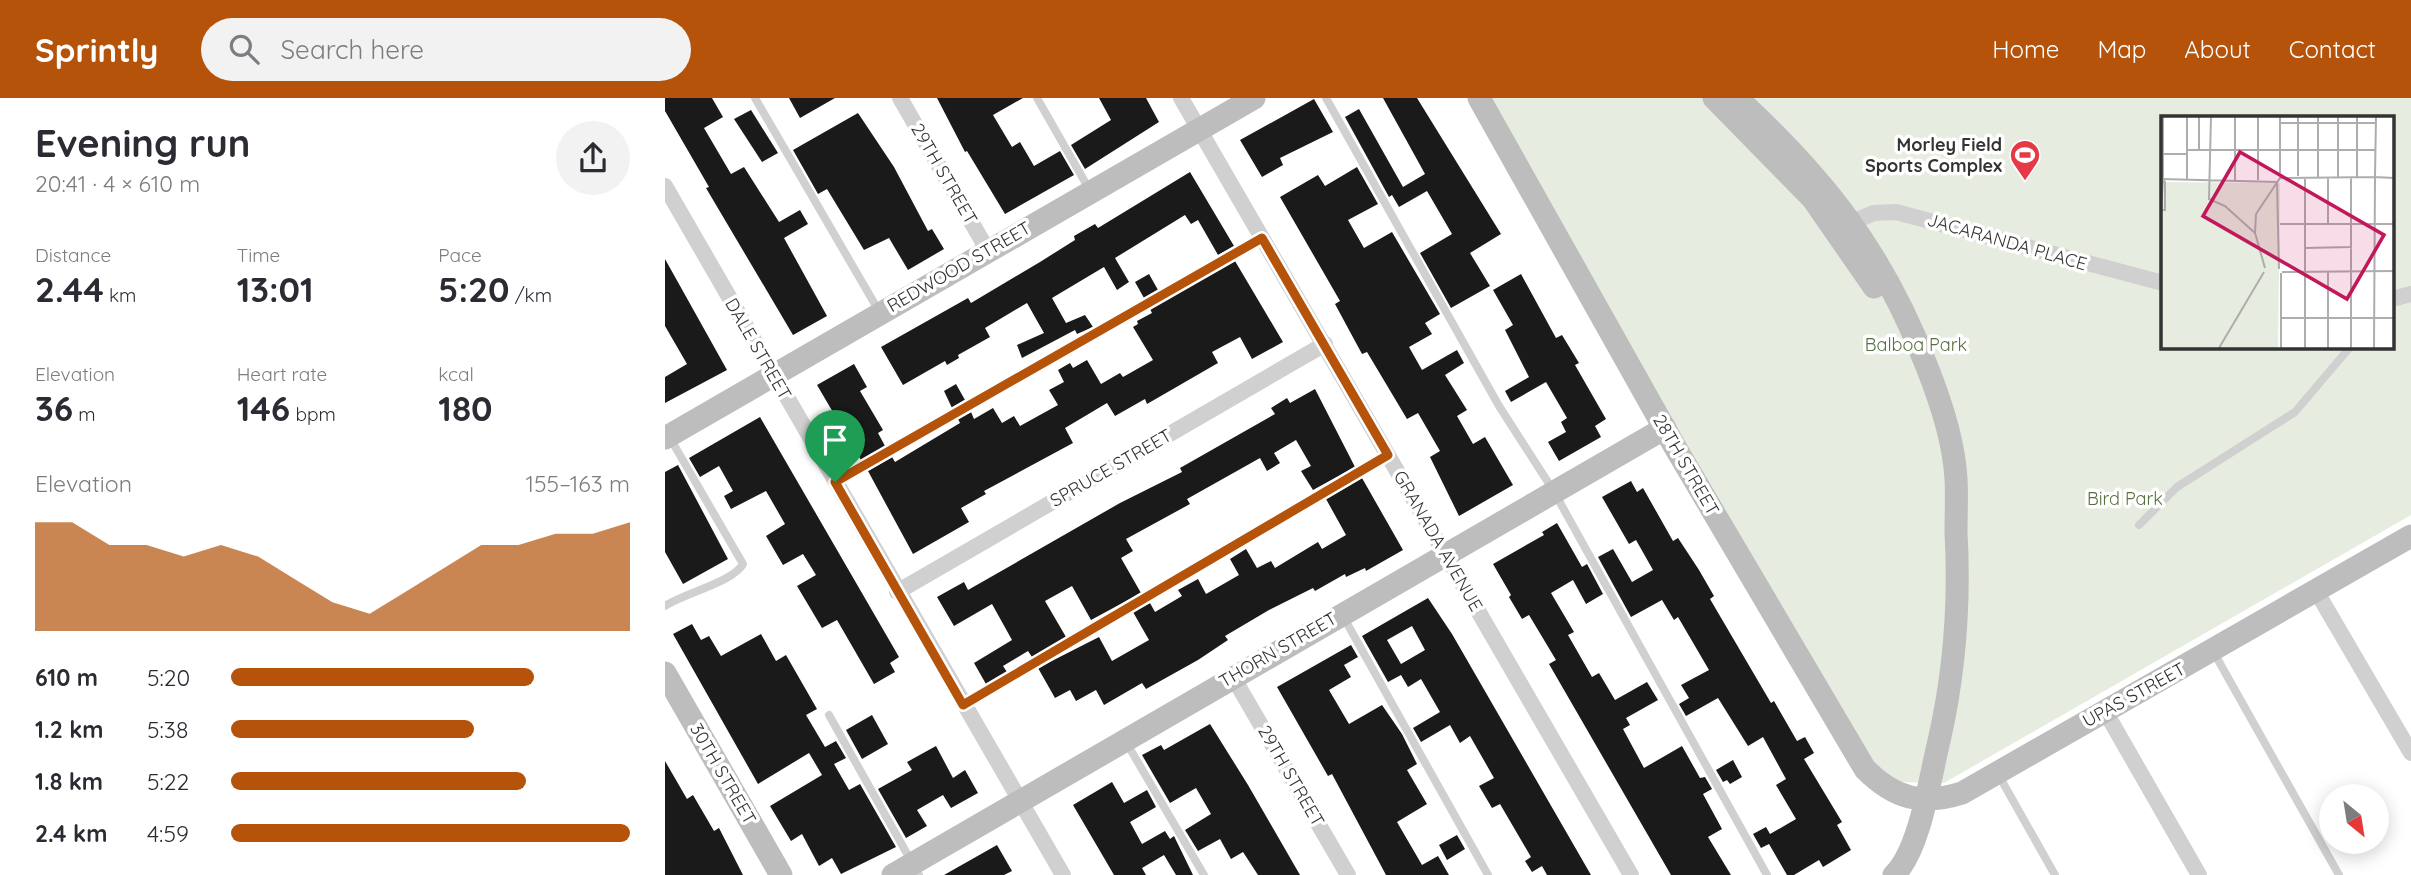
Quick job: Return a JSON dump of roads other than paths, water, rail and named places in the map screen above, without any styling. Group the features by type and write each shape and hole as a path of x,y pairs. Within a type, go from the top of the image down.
{"street":[{"name":"29TH STREET","path":"899,98 988,251"},
{"name":"GRANADA AVENUE","path":"1181,98 1631,875"},
{"name":"REDWOOD STREET","path":"666,434 1254,98"},
{"name":"28TH STREET","path":"1479,98 1665,428 1865,769 1888,791 1924,799"},
{"path":"1715,98 1741,115 1785,156 1839,217 1852,222"},
{"path":"1715,98 1813,199 1863,268 1893,320 1917,373 1933,417 1955,509"},
{"path":"1737,98 1791,150 1852,222 1896,297 1937,392 1956,478 1956,649 1950,693 1910,850 1893,875"},
{"name":"DALE STREET","path":"665,186 897,592 1063,875"},
{"name":"JACARANDA PLACE","path":"1852,222 1874,213 1896,212 2161,283"},
{"path":"2393,299 2411,294"},
{"name":"SPRUCE STREET","path":"897,592 1325,344"},
{"name":"THORN STREET","path":"893,875 916,869 1020,802 1125,740 1553,490 1665,428"},
{"name":"UPAS STREET","path":"1924,799 1945,798 1962,793 2411,536"},
{"path":"2315,589 2411,753"},
{"name":"30TH STREET","path":"665,673 781,875"},
{"name":"29TH STREET","path":"1233,677 1348,875"},
{"path":"2105,711 2199,875"}],"lane":[{"path":"755,98 880,313"},
{"path":"1037,98 1090,192"},
{"path":"1326,98 1499,406 1553,490 1569,525 1767,875"},
{"path":"835,482 1262,238"},
{"path":"2139,525 2177,486 2295,412 2349,348"},
{"path":"665,606 688,592 732,575 743,564 666,434"},
{"path":"963,705 1388,455"},
{"path":"1341,614 1488,875"},
{"path":"2213,651 2339,875"},
{"path":"829,715 916,869"},
{"path":"1125,740 1204,875"},
{"path":"1998,773 2055,875"}],"place":[{"name":"Morley Field Sports Complex","path":"2025,182"}],"park label":[{"name":"Balboa Park","path":"1916,345"},
{"name":"Bird Park","path":"2125,499"}]}
